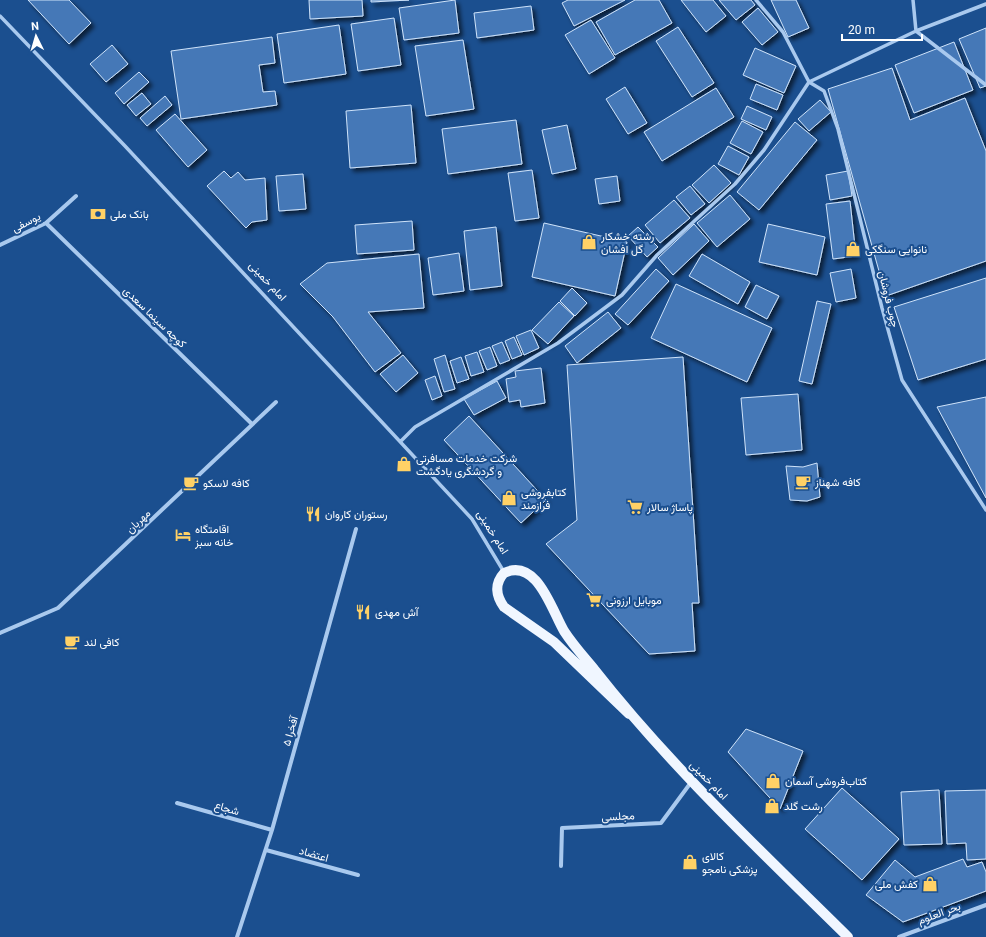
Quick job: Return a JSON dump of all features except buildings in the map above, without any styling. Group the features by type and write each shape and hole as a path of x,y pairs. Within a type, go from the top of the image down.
{"main road":[{"name":"امام خمینی","path":"504,573 518,570 527,573 541,587 565,632 629,714 692,781 848,937"},
{"path":"504,573 498,582 497,588 498,599 504,607 554,642 629,714"}],"street":[{"path":"756,0 782,32 809,82"},
{"path":"913,0 916,31 986,85"},
{"path":"401,441 415,428 558,343 622,295 657,255 735,184 764,150 809,82 916,31 986,4"},
{"name":"امام خمینی","path":"0,16 125,146 472,519 504,573"},
{"name":"چوب فروشان","path":"809,82 824,91 838,129 882,308 902,380 986,510"},
{"name":"یوسفی","path":"0,245 46,223 76,196"},
{"name":"کوچه سینما سعدی","path":"46,223 252,424"},
{"name":"مهربان","path":"0,633 58,608 276,402"},
{"name":"آفخرا ۵","path":"237,937 272,830 356,529"},
{"name":"مجلسی","path":"561,866 562,828 661,822 692,781"},
{"name":"شجاع","path":"177,804 272,830"},
{"name":"اعتضاد","path":"266,850 358,875"},
{"name":"بحر العلوم","path":"899,937 986,905"}],"place":[{"name":"بانک ملی","path":"98,214"},
{"name":"رشته خشکار گل افشان","path":"589,242"},
{"name":"نانوایی سنگکی","path":"853,249"},
{"name":"شرکت خدمات مسافرتی و گردشگری یادگشت","path":"404,464"},
{"name":"کافه شهناز","path":"803,482"},
{"name":"کافه لاسکو","path":"191,483"},
{"name":"کتابفروشی فرازمند","path":"509,498"},
{"name":"پاساژ سالار","path":"635,507"},
{"name":"رستوران کاروان","path":"313,514"},
{"name":"اقامتگاه خانه سبز","path":"183,535"},
{"name":"موبایل ارزونی","path":"594,600"},
{"name":"آش مهدی","path":"363,612"},
{"name":"کافی لند","path":"72,642"},
{"name":"کتاب‌فروشی آسمان","path":"773,781"},
{"name":"رشت گلد","path":"772,806"},
{"name":"کالای پزشکی نامجو","path":"690,862"},
{"name":"کفش ملی","path":"930,884"}]}
